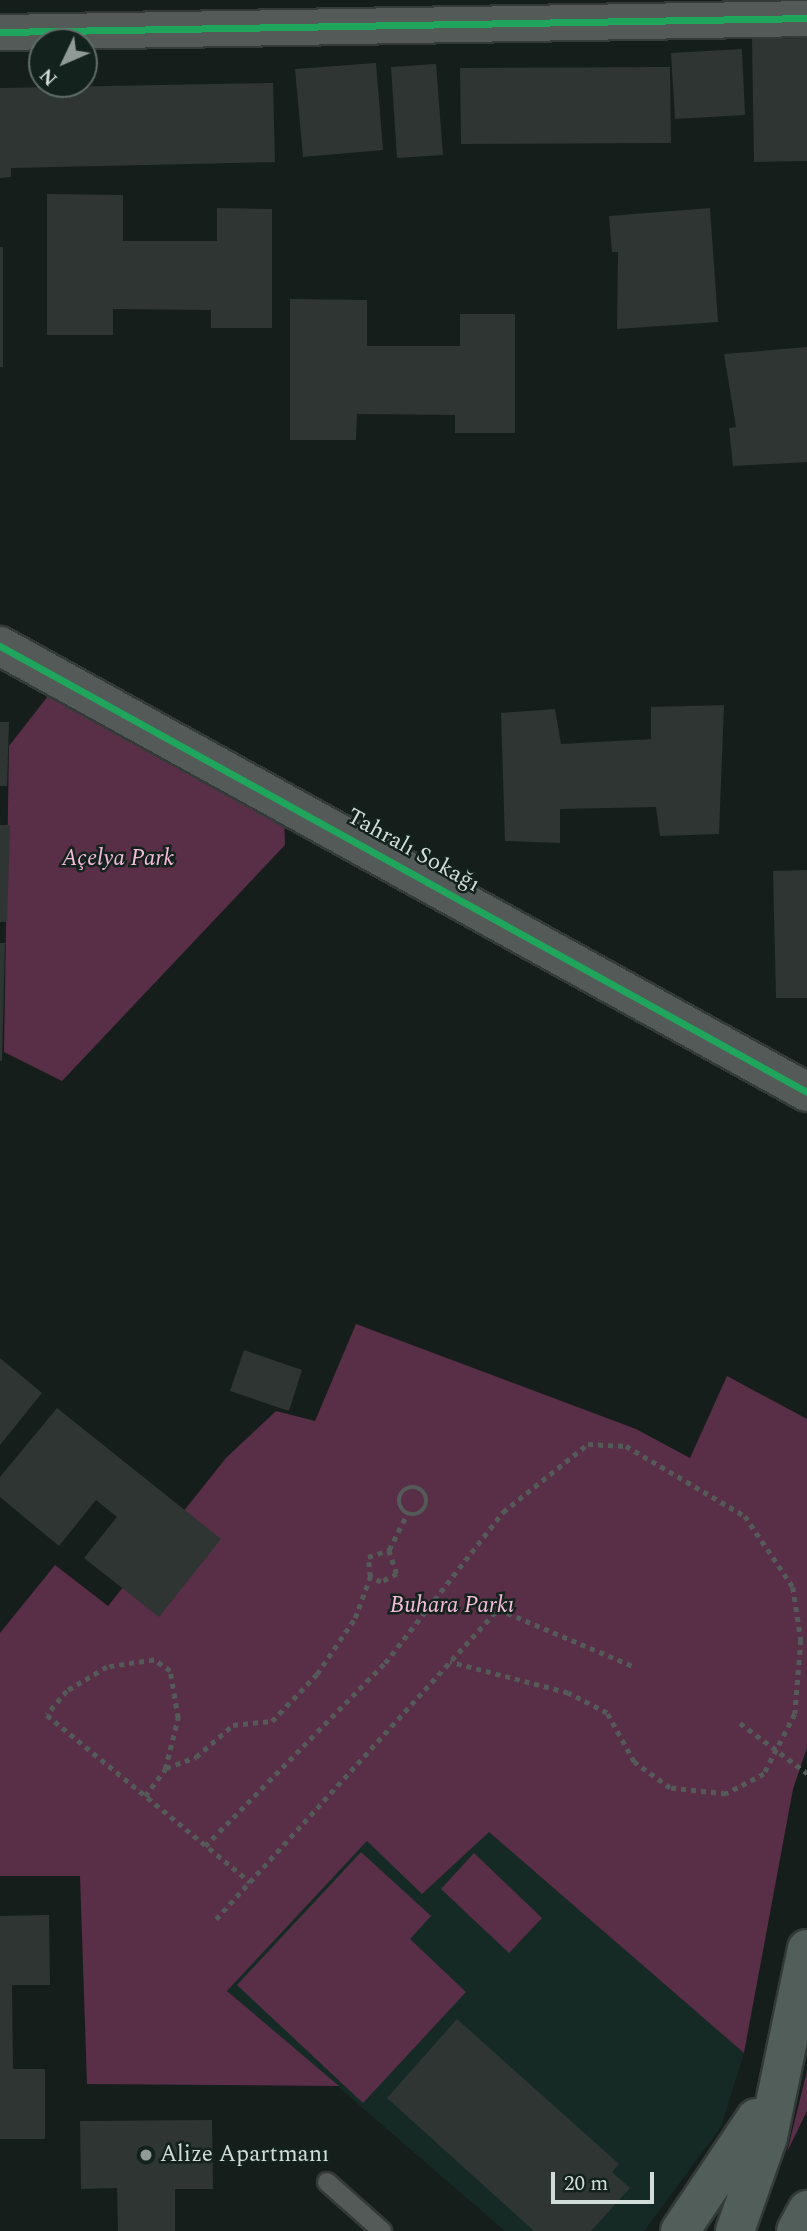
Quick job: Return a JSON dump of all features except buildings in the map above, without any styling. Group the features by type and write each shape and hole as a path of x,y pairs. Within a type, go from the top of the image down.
{"main road":[{"path":"735,2231 768,2137 807,1949"},
{"path":"680,2231 730,2165 781,2074"},
{"path":"796,2231 807,2210"}],"street":[{"path":"0,32 512,11 807,18"},
{"name":"Tahralı Sokağı","path":"0,646 807,1091"}],"lane":[{"path":"327,2182 382,2231"}],"path":[{"path":"205,1846 385,1663 503,1512 588,1444 626,1446 745,1516 793,1587 801,1640 795,1714 764,1774 726,1794 670,1788 635,1762 607,1713 519,1675 450,1662"},
{"path":"165,1769 196,1757 233,1725 272,1721 317,1674 355,1618 370,1577 368,1557 388,1550 407,1514 424,1509 421,1489 400,1493 407,1514"},
{"path":"370,1577 381,1582 397,1574 388,1550"},
{"path":"216,1919 498,1609 635,1667"},
{"path":"145,1796 165,1769 178,1718 170,1671 154,1660 107,1667 67,1691 47,1715 205,1846 250,1882"},
{"path":"740,1723 807,1773"}],"shaded area":[{"path":"489,1832 744,2053 721,2127 644,2231 505,2231 227,1991 367,1841"}],"green space":[{"name":"Açelya Park","path":"48,696 284,818 285,845 62,1081 4,1052 9,746"},
{"name":"Buhara Parkı","path":"356,1324 636,1429 690,1458 727,1376 807,1419 807,1748 793,1789 744,2053 489,1832 422,1894 367,1841 227,1991 339,2086 87,2084 80,1876 0,1876 0,1633 55,1565 108,1606 226,1458 276,1411 315,1421"},
{"path":"361,1852 431,1916 410,1939 466,1992 363,2103 237,1985"},
{"path":"474,1853 542,1918 509,1953 441,1889"},
{"path":"807,2071 807,2111 787,2152"}],"cycle path":[{"path":"0,32 807,18"},
{"path":"0,646 807,1092"}],"place":[{"name":"Alize Apartmanı","path":"146,2155"}]}
